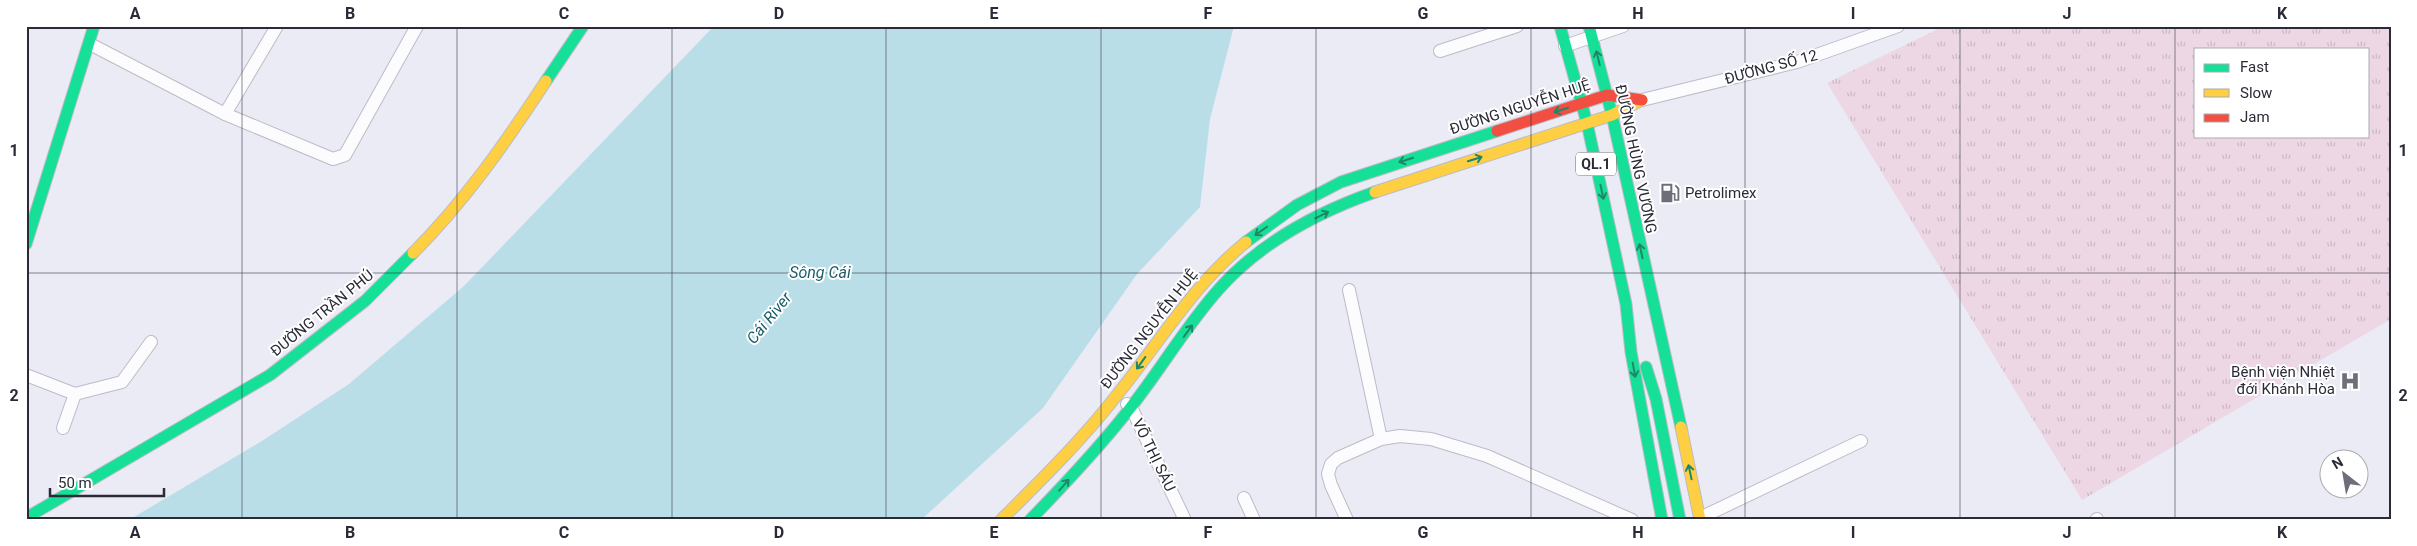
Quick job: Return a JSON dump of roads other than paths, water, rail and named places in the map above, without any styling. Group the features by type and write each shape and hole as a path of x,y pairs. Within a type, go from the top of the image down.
{"main road":[{"path":"26,244 90,44 94,26"},
{"name":"ĐƯỜNG TRẦN PHÚ","path":"26,518 270,376 365,301 444,222 500,151 583,26"},
{"name":"QL.1","path":"1560,26 1587,123 1626,304 1656,399 1680,520"},
{"name":"ĐƯỜNG HÙNG VƯƠNG","path":"1591,32 1612,115 1651,299"},
{"name":"ĐƯỜNG NGUYỄN HUỆ","path":"1001,520 1046,476 1117,396 1196,289 1229,256 1297,205 1341,182 1582,103 1607,96 1642,100"},
{"name":"ĐƯỜNG NGUYỄN HUỆ","path":"1030,520 1059,491 1131,407 1217,293 1259,253 1306,222 1350,201 1399,182 1612,115 1642,100"},
{"name":"QL.1","path":"1651,299 1656,399"},
{"name":"QL.1","path":"1651,299 1664,346 1700,519"},
{"name":"QL.1","path":"1626,304 1631,352 1662,520"}],"street":[{"path":"224,114 277,26"},
{"path":"90,44 224,114 333,159 345,155 417,26"},
{"path":"1440,51 1517,26"},
{"path":"1565,46 1591,32 1623,26"},
{"name":"ĐƯỜNG SỐ 12","path":"1642,100 1797,62 1898,26"},
{"path":"1349,290 1381,439"},
{"path":"26,375 74,394 122,382 151,342"},
{"path":"63,428 74,394"},
{"name":"VÕ THỊ SÁU","path":"1117,396 1131,407 1185,520"},
{"path":"1347,520 1328,474 1335,460 1381,439 1400,436 1431,439 1467,449 1632,520"},
{"path":"1700,519 1861,441"},
{"path":"1244,498 1254,520"}],"water":[{"name":"Sông Cái","path":"714,26 1234,26 1210,119 1200,207 1137,274 1043,408 921,520 129,520 262,441 349,384 464,286"}],"place":[{"name":"Petrolimex","path":"1670,193"},
{"name":"Bệnh viện Nhiệt đới Khánh Hòa","path":"2350,381"}],"water label":[{"name":"Cái River","path":"769,318"}]}
